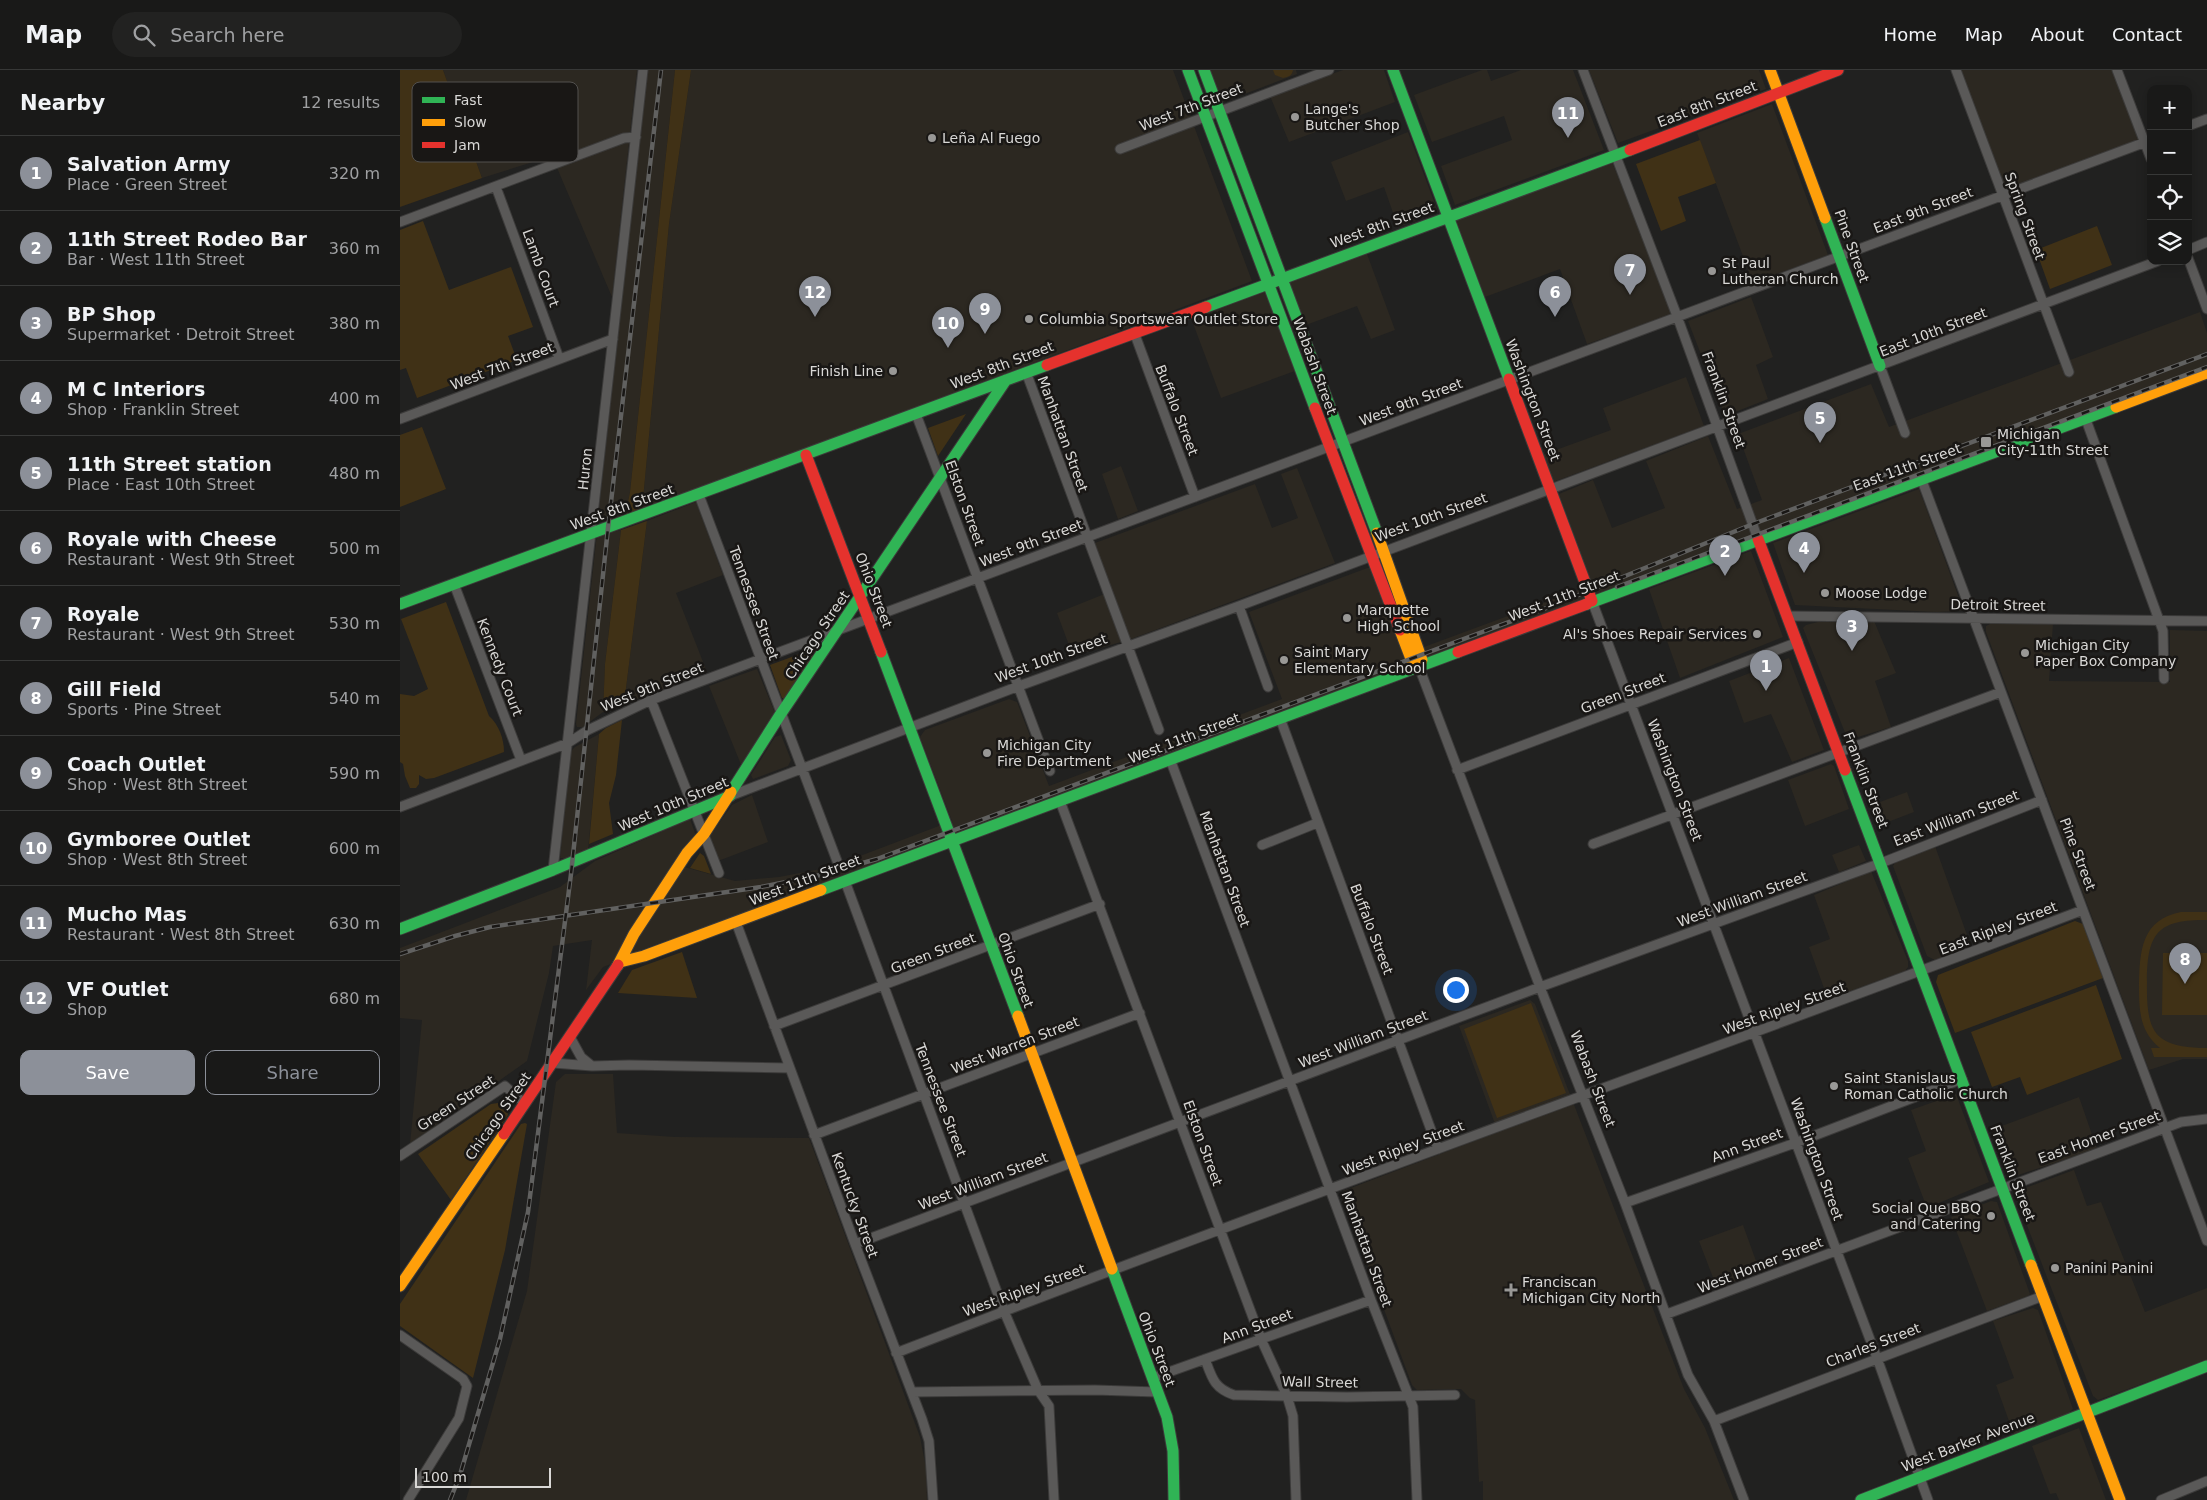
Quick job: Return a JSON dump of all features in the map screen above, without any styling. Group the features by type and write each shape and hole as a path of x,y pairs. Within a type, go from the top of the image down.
{"street":[{"name":"Huron","path":"553,870 643,70"},
{"name":"Wabash Street","path":"1188,70 1329,447 1413,664 1419,667 1540,987 1625,1203 1688,1376 1714,1421 1744,1500"},
{"name":"Wabash Street","path":"1204,70 1383,551 1422,660 1419,667"},
{"name":"West 7th Street","path":"1120,149 1329,70"},
{"name":"Washington Street","path":"1393,70 1630,705 1877,1358 1928,1500"},
{"name":"Franklin Street","path":"1583,70 1677,316 1758,539 1840,752 2120,1500"},
{"name":"Pine Street","path":"1770,70 1905,433"},
{"name":"East 8th Street","path":"1615,156 1838,70"},
{"name":"Spring Street","path":"1956,70 2069,372"},
{"path":"2117,70 2147,139"},
{"path":"2192,125 2207,119"},
{"path":"578,156 624,138 636,137"},
{"name":"East 9th Street","path":"1677,316 2147,141"},
{"name":"West 8th Street","path":"400,604 1615,156"},
{"path":"400,222 561,162"},
{"name":"Lamb Court","path":"496,187 560,358"},
{"path":"2192,248 2207,242"},
{"name":"East 10th Street","path":"1717,426 2147,265"},
{"path":"2191,265 2207,309"},
{"name":"West 9th Street","path":"400,807 568,743 588,730 651,700 1677,316"},
{"name":"Buffalo Street","path":"1134,332 1195,497"},
{"name":"West 7th Street","path":"400,419 613,339"},
{"name":"Manhattan Street","path":"1026,372 1159,730"},
{"name":"East 11th Street","path":"1758,539 2207,373"},
{"name":"Chicago Street","path":"400,1286 524,1103 554,1063 620,962 634,934 682,861 704,834 730,796 780,715 1006,380"},
{"name":"Elston Street","path":"916,414 1050,771"},
{"path":"2085,417 2163,631 2164,679"},
{"name":"West 10th Street","path":"400,929 553,870 801,768 1240,606 1717,426"},
{"name":"Ohio Street","path":"806,455 911,727 1167,1417 1170,1433 1174,1500"},
{"name":"Pine Street","path":"1921,478 2207,1241"},
{"name":"Tennessee Street","path":"699,495 780,715 837,861"},
{"name":"West 11th Street","path":"620,962 644,956 736,922 1758,539"},
{"name":"Kennedy Court","path":"454,584 521,760"},
{"path":"1240,606 1268,687"},
{"name":"Detroit Street","path":"1788,616 2207,621"},
{"name":"Green Street","path":"1457,770 1798,642"},
{"path":"1593,844 2001,692"},
{"path":"651,700 719,873"},
{"name":"Buffalo Street","path":"1280,718 1317,824 1438,1149"},
{"name":"Manhattan Street","path":"1170,759 1370,1300 1413,1407 1417,1500"},
{"name":"East William Street","path":"1881,862 2042,800"},
{"name":"Elston Street","path":"1060,801 1261,1339 1287,1396 1293,1416 1296,1500"},
{"path":"1262,844 1317,824"},
{"name":"West William Street","path":"855,1244 1540,987 1881,862"},
{"name":"Tennessee Street","path":"844,881 1004,1311 1038,1390 1049,1406 1054,1500"},
{"name":"Green Street","path":"774,1026 883,987 1100,904"},
{"name":"East Ripley Street","path":"1922,971 2083,910"},
{"name":"Kentucky Street","path":"736,922 929,1441 933,1500"},
{"name":"West Ripley Street","path":"896,1353 1582,1095 1755,1034 1922,971"},
{"name":"West Warren Street","path":"814,1135 1140,1013"},
{"path":"570,1037 581,1057 592,1066"},
{"path":"554,1063 592,1066 790,1068"},
{"name":"Ann Street","path":"1625,1203 1796,1143 1962,1079"},
{"name":"Green Street","path":"400,1156 505,1086 524,1103"},
{"name":"East Homer Street","path":"2003,1188 2181,1122 2207,1119"},
{"name":"West Homer Street","path":"1667,1314 2003,1188"},
{"name":"Charles Street","path":"1714,1421 2043,1296"},
{"name":"Ann Street","path":"1152,1378 1370,1300"},
{"path":"400,1335 463,1379 468,1386 459,1418 408,1500"},
{"name":"Wall Street","path":"1205,1359 1215,1385 1225,1392 1234,1395 1455,1395"},
{"name":"West Barker Avenue","path":"1860,1500 2207,1366"},
{"path":"912,1392 1038,1390 1157,1392"},
{"path":"2161,1500 2207,1481"}],"shaded area":[{"path":"400,70 443,70 447,82 412,82 412,162 476,162 482,178 400,207"},
{"path":"443,70 637,70 612,297 555,162 578,162 578,82 447,82"},
{"path":"647,70 675,70 630,492 625,516 601,522 598,518"},
{"path":"675,70 691,70 669,224 642,510 625,516 630,492"},
{"path":"691,70 1173,70 1252,281 642,510 669,224"},
{"path":"1209,70 1296,70 1297,74 1221,103"},
{"path":"1273,70 1293,70 1291,75 1283,78 1275,75"},
{"path":"1343,70 1384,70 1395,102 1289,142 1270,96"},
{"path":"1482,70 1487,70 1491,81 1521,70 1573,70 1604,150 1455,205 1441,166 1512,140 1504,116 1432,142 1414,95"},
{"path":"1589,70 1759,70 1766,89 1618,143"},
{"path":"1958,70 2113,70 2139,140 2003,190"},
{"path":"1772,104 1828,255 1753,283 1697,133"},
{"path":"1408,132 1438,212 1398,227 1384,187 1346,201 1331,162"},
{"path":"1700,140 1716,183 1678,197 1686,221 1661,231 1636,164"},
{"path":"476,162 533,162 482,178"},
{"path":"1612,162 1673,314 1587,344 1560,269 1485,297 1456,220"},
{"path":"423,221 449,290 511,267 533,327 508,336 517,360 417,398 406,368 400,370 400,230"},
{"path":"2097,226 2112,265 2050,289 2036,250"},
{"path":"1367,254 1395,330 1371,339 1357,306 1306,325 1288,283"},
{"path":"1265,292 1295,371 1221,398 1191,318"},
{"path":"1751,297 1773,357 1756,365 1768,399 1725,416 1688,321"},
{"path":"2200,312 2207,333 2207,371 603,967 586,990 592,940 553,946 549,973 527,1061 410,1144 422,1020 400,1018 400,948 560,887 595,861 690,819 696,836 677,865 735,881 779,877 831,867 952,821 920,737 925,730 1009,699 1017,702 1049,786 1282,699 1249,612 1370,567 1405,654 1592,585 1559,494 1593,480 1612,528 1665,508 1646,461 1708,436 1737,509 1762,500 1738,434 1871,384 1889,427"},
{"path":"1686,377 1704,426 1553,482 1542,455 1611,430 1603,408"},
{"path":"966,414 938,456 928,428"},
{"path":"422,427 446,489 400,507 400,435"},
{"path":"1121,466 1138,511 1118,519 1102,474"},
{"path":"1297,468 1335,563 1131,639 1073,656 1057,613 1112,591 1095,543 1255,484 1272,528 1298,518 1281,474"},
{"path":"1919,489 1963,609 1959,611 1936,612 1795,605 1773,543"},
{"path":"696,502 723,575 676,593 707,672 624,704 647,521"},
{"path":"647,521 624,704 603,712 605,664 621,530"},
{"path":"621,530 605,664 603,712 583,727 577,727 597,536"},
{"path":"1751,551 1783,637 1680,678 1649,589"},
{"path":"446,602 489,716 496,724 500,733 504,752 434,778 426,779 419,775 419,784 416,788 410,788 403,764 400,762 400,694 414,696 428,689 401,619"},
{"path":"1874,621 1896,673 1875,681 1891,727 1848,740 1803,628 1806,625 1818,622"},
{"path":"1992,623 2053,624 2049,681 2170,682 2170,630 2207,631 2207,1059 2183,1059 2149,1070 1986,632 1986,626"},
{"path":"816,648 818,651 786,698 782,698 770,665"},
{"path":"1789,658 1824,750 1792,762 1771,714 1744,723 1729,681"},
{"path":"757,669 775,713 742,767 709,686"},
{"path":"622,720 616,775 609,803 613,834 589,844 599,734"},
{"path":"599,734 588,851 568,858 560,858 571,751"},
{"path":"781,735 791,760 788,766 753,779 751,775 775,737"},
{"path":"1831,764 1834,766 1849,809 1805,826 1788,780"},
{"path":"1907,792 1914,812 1880,825 1872,805"},
{"path":"752,795 768,842 718,861 709,837 732,805"},
{"path":"1859,845 1866,861 1839,872 1832,855"},
{"path":"1935,846 1971,946 1935,960 1927,956 1893,866 1897,860"},
{"path":"700,853 704,856 711,874 690,868"},
{"path":"1871,871 1908,961 1908,967 1905,971 1828,999 1809,947 1830,939 1814,895"},
{"path":"2181,912 2207,912 2207,920 2190,920 2177,923 2166,927 2158,933 2149,952 2148,1013 2157,1034 2164,1040 2175,1045 2207,1048 2207,1057 2154,1057 2151,1048 2160,1048 2144,1027 2139,1002 2142,949 2150,930 2158,922 2168,916"},
{"path":"2075,921 2083,924 2103,978 1955,1033 1936,982 1938,975"},
{"path":"682,952 697,998 618,993 632,970"},
{"path":"2163,953 2207,953 2207,1015 2162,1015"},
{"path":"2096,985 2122,1059 2027,1095 2020,1077 1992,1087 1971,1032"},
{"name":"Franciscan Michigan City North","path":"1530,1000 1535,1004 1684,1389 1705,1428 1734,1500 1483,1500 1483,1481 1479,1482 1475,1400 1470,1398 1461,1389 1417,1390 1412,1385 1342,1196 1343,1191 1498,1132 1459,1026"},
{"path":"1531,1003 1566,1093 1497,1118 1464,1029"},
{"path":"565,1074 613,1074 617,1133 675,1137 809,1138 920,1437 926,1468 927,1500 466,1500 527,1291 556,1082"},
{"path":"1956,1094 1989,1182 1927,1208 1908,1158 1926,1151 1911,1110"},
{"path":"2079,1097 2097,1149 2012,1177 2008,1175 1991,1130"},
{"path":"498,1103 507,1110 508,1115 451,1200 418,1154 491,1104"},
{"path":"521,1124 527,1124 505,1250 473,1378 400,1326 400,1304"},
{"path":"2074,1170 2087,1206 2101,1202 2145,1312 2207,1288 2207,1360 2098,1400 2093,1396 2016,1197 2017,1191"},
{"path":"1991,1201 1997,1202 2030,1294 1987,1311 1951,1217"},
{"path":"1743,1225 1760,1272 1717,1288 1699,1241"},
{"path":"2033,1308 2038,1310 2073,1409 2064,1417 2014,1435 1996,1385 2014,1378 1993,1321"},
{"path":"2079,1428 2106,1500 2059,1500 2056,1493 2050,1494 2032,1446"}],"railway":[{"path":"450,1500 460,1475 500,1339 528,1212 571,874 608,528 661,70"},
{"path":"400,954 490,927 761,887 816,876 877,859 1549,607 1753,524 2207,354"},
{"path":"1617,587 2207,367"}],"traffic: fast":[{"path":"1188,70 1315,408"},
{"path":"1204,70 1377,533"},
{"path":"1393,70 1509,379"},
{"path":"1206,307 1630,150"},
{"path":"1825,218 1880,366"},
{"path":"400,604 1047,365"},
{"path":"731,792 780,715 1006,380"},
{"path":"1587,604 2116,407"},
{"path":"881,652 1018,1016"},
{"path":"821,890 1458,652"},
{"path":"1845,770 2031,1265"},
{"path":"400,929 553,870 730,796"},
{"path":"1112,1269 1167,1417 1173,1451 1174,1500"},
{"path":"1861,1500 2207,1366"}],"traffic: slow":[{"path":"1770,70 1825,218"},
{"path":"2116,407 2207,373"},
{"path":"1377,533 1422,660 1419,667 1413,664 1400,630"},
{"path":"618,965 634,934 687,853 704,834 731,792"},
{"path":"620,962 644,956 821,890"},
{"path":"1018,1016 1112,1269"},
{"path":"400,1286 504,1134"},
{"path":"2031,1265 2120,1500"}],"traffic: jam":[{"path":"1630,150 1838,70"},
{"path":"1047,365 1206,307"},
{"path":"1509,379 1592,601"},
{"path":"1315,408 1400,630"},
{"path":"806,455 881,652"},
{"path":"1758,539 1845,770"},
{"path":"1458,652 1587,604"},
{"path":"504,1134 618,965"}],"place":[{"name":"Lange's Butcher Shop","path":"1295,117"},
{"name":"Leña Al Fuego","path":"932,138"},
{"name":"Mucho Mas","path":"1568,138"},
{"name":"St Paul Lutheran Church","path":"1712,271"},
{"name":"Royale","path":"1630,295"},
{"name":"VF Outlet","path":"815,317"},
{"name":"Royale with Cheese","path":"1555,317"},
{"name":"Columbia Sportswear Outlet Store","path":"1029,319"},
{"name":"Coach Outlet","path":"985,334"},
{"name":"Gymboree Outlet","path":"948,348"},
{"name":"Finish Line","path":"893,371"},
{"name":"Michigan City-11th Street","path":"1986,442"},
{"name":"11th Street station","path":"1820,443"},
{"name":"M C Interiors","path":"1804,573"},
{"name":"11th Street Rodeo Bar","path":"1725,576"},
{"name":"Moose Lodge","path":"1825,593"},
{"name":"Marquette High School","path":"1347,618"},
{"name":"Al's Shoes Repair Services","path":"1757,634"},
{"name":"BP Shop","path":"1852,651"},
{"name":"Michigan City Paper Box Company","path":"2025,653"},
{"name":"Saint Mary Elementary School","path":"1284,660"},
{"name":"Salvation Army","path":"1766,691"},
{"name":"Michigan City Fire Department","path":"987,753"},
{"name":"Gill Field","path":"2185,984"},
{"name":"Saint Stanislaus Roman Catholic Church","path":"1834,1086"},
{"name":"Social Que BBQ and Catering","path":"1991,1216"},
{"name":"Panini Panini","path":"2055,1268"},
{"name":"Franciscan Michigan City North","path":"1511,1290"}]}
